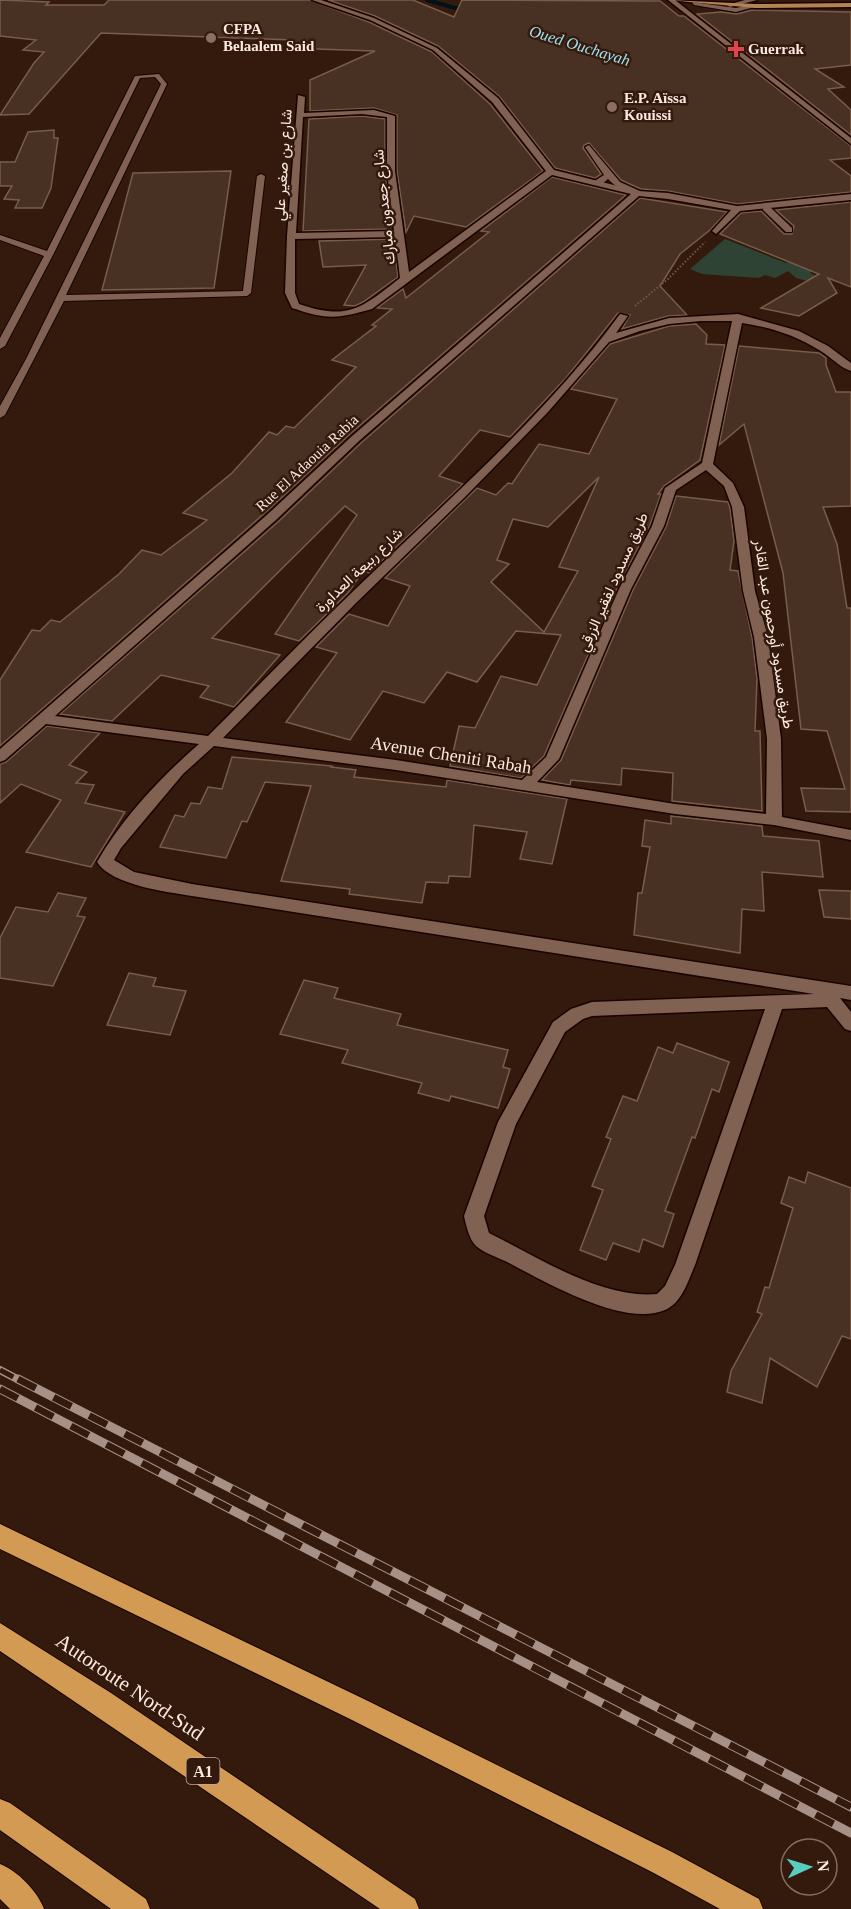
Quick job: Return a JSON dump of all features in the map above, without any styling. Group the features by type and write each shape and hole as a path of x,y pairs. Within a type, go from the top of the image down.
{"highway":[{"path":"0,1536 359,1710 662,1862 749,1909"},
{"name":"Autoroute Nord-Sud","path":"0,1636 108,1705 405,1909"},
{"path":"0,1813 136,1909"},
{"path":"0,1878 30,1909"}],"main road":[{"path":"671,0 730,5 754,3 851,5"}],"street":[{"path":"315,0 372,19 435,49 495,100 551,172 637,193 668,196 736,209 766,208 851,197"},
{"path":"671,0 851,142"},
{"name":"شارع بن صغير علي","path":"301,97 291,236 400,234"},
{"name":"شارع جعدون مبارك","path":"301,115 380,113 391,117 391,171 405,279"},
{"path":"291,236 291,301 301,310 339,315 359,311 381,301 405,279 551,172"},
{"name":"Rue El Adaouia Rabia","path":"0,757 273,516 363,432 637,193"},
{"path":"716,231 736,209"},
{"name":"شارع ربيعة العداورة","path":"627,312 605,341 543,410 461,495 351,600 210,742 178,770 115,844 105,862 116,872 133,878 207,892 427,924 826,994"},
{"path":"605,341 651,324 698,317 738,317 787,329 825,349 851,368"},
{"path":"707,465 738,317"},
{"name":"طريق مسدود لفقير الزرقي","path":"524,786 552,759 625,589 658,526 671,488 707,465"},
{"name":"طريق مسدود أورحمون عبد القادر","path":"707,465 729,485 738,507 749,591 761,637 774,738 774,820"},
{"name":"Avenue Cheniti Rabah","path":"45,718 210,742 396,765 675,809 774,820 851,835"},
{"path":"776,1002 684,1265 669,1296 659,1303 639,1303 591,1292 482,1239 474,1216 507,1122 559,1027 576,1014 592,1009 776,1002 826,994 851,993"},
{"path":"826,994 851,1024"}],"lane":[{"path":"694,3 736,10 754,3"},
{"path":"0,346 49,255 138,76 157,75 164,84 31,359 0,415"},
{"path":"589,147 617,184 637,193"},
{"path":"599,182 608,175"},
{"path":"61,298 247,293 261,176"},
{"path":"766,208 789,230"},
{"path":"0,237 49,255"}],"path":[{"path":"627,312 668,279 716,231"}],"green space":[{"path":"725,239 786,263 794,261 819,267 810,273 819,278 811,282 796,278 788,271 775,278 765,275 759,278 702,274 690,269"}],"building":[{"path":"0,0 49,2 46,5 104,5 109,0 310,0 369,22 432,52 490,104 543,171 466,227 414,216 406,232 397,171 397,115 374,108 310,111 310,80 375,51 288,48 292,40 101,33 29,114 0,115 34,63 44,52 23,50 36,40 0,36"},
{"path":"328,0 413,0 454,17 462,0 660,1 679,16 684,16 851,146 851,158 830,160 851,176 851,192 737,204 668,191 641,189 621,180 589,143 583,148 601,174 595,178 555,168 499,96 438,46 375,16"},
{"path":"752,10 851,12 851,65 815,69 844,87 828,89 851,110 851,135 697,14 721,12 737,14"},
{"path":"362,116 385,119 385,171 391,229 303,231 309,119"},
{"path":"54,130 54,138 58,138 51,188 42,208 15,208 19,200 4,199 12,186 0,186 0,162 15,162 28,132"},
{"path":"231,171 214,288 102,290 133,173"},
{"path":"552,177 626,195 349,435 267,511 0,746 0,680 32,630 40,631 51,620 60,622 119,574 142,550 161,555 207,520 183,513 232,473 269,432 277,435 286,426 294,428 356,367 332,360 376,326 372,325 392,309 377,308 403,289 406,298 489,232 481,231"},
{"path":"640,198 727,212 710,230 680,254 660,286 687,315 668,316 622,329 630,315 618,313 566,378 510,437 480,430 439,476 463,484 369,573 363,571 348,593 299,641 275,634 357,515 345,506 212,638 280,655 234,707 200,697 209,686 161,675 112,721 60,714 279,521 361,443"},
{"path":"851,202 851,287 828,278 837,293 799,316 761,308 819,274 720,234 741,213 761,211 784,234 792,234 794,226 776,210"},
{"path":"393,239 398,277 363,302 355,306 344,305 366,265 323,267 319,241"},
{"path":"696,324 707,335 706,344 725,345 700,460 664,486 658,494 661,494 650,525 617,588 544,756 521,778 450,766 459,726 475,728 501,676 537,685 561,635 516,631 477,682 447,672 424,703 383,691 350,740 286,722 337,653 316,647 349,614 388,626 410,586 385,578 477,488 496,495 508,483 512,484 539,444 589,454 617,399 571,389 610,344 669,326","holes":["599,477 559,567 578,571 544,632 491,582 509,564 497,560 513,519 548,527"]},
{"path":"739,346 819,353 826,358 826,365 836,392 851,392 851,506 823,507 837,544 847,608 851,608 851,812 806,811 801,788 845,789 827,731 801,729 783,573 744,424 719,445"},
{"path":"676,496 728,502 730,508 734,541 730,570 738,571 752,637 757,678 755,731 760,731 762,811 672,801 673,773 622,768 621,785 571,780 570,785 542,780 561,760 633,590 666,527"},
{"path":"47,726 100,733 69,765 87,772 76,783 94,785 85,803 125,812 91,867 26,852 61,800 21,784 0,803 0,764 6,762"},
{"path":"232,757 332,766 356,770 354,777 446,787 447,780 567,799 552,864 520,859 527,832 474,825 470,877 449,876 448,883 426,882 422,903 349,894 350,889 281,881 311,786 265,782 247,822 242,821 226,858 160,847 175,815 184,817 191,803 200,804 208,787 222,789"},
{"path":"671,816 762,826 763,836 819,841 823,877 762,872 764,911 742,909 740,953 634,935 638,893 642,893 650,847 642,846 645,820 671,824"},
{"path":"819,890 851,891 851,919 824,917"},
{"path":"58,893 86,898 77,916 85,917 53,986 0,978 0,938 16,907 48,912"},
{"path":"129,973 156,978 153,986 186,991 170,1035 107,1025"},
{"path":"304,980 338,988 334,998 401,1014 397,1025 508,1050 503,1067 510,1069 498,1108 451,1096 449,1101 418,1093 422,1083 342,1063 348,1050 280,1034"},
{"path":"677,1043 729,1062 719,1092 712,1089 665,1211 674,1214 663,1247 643,1239 639,1252 613,1243 606,1260 580,1250 603,1190 592,1186 611,1139 606,1137 623,1096 637,1101 658,1047 673,1053"},
{"path":"808,1172 851,1188 851,1339 842,1336 817,1387 770,1358 762,1403 727,1392 731,1371 762,1314 757,1312 765,1287 769,1288 793,1208 781,1203 789,1177 805,1183"}],"waterway":[{"name":"Oued Ouchayah","path":"427,0 466,11"}],"railway":[{"path":"0,1370 21,1381"},
{"path":"18,1379 851,1807"},
{"path":"0,1389 851,1833"}],"place":[{"name":"CFPA Belaalem Said","path":"211,38"},
{"name":"Guerrak","path":"736,49"},
{"name":"E.P. Aïssa Kouissi","path":"612,107"}]}
